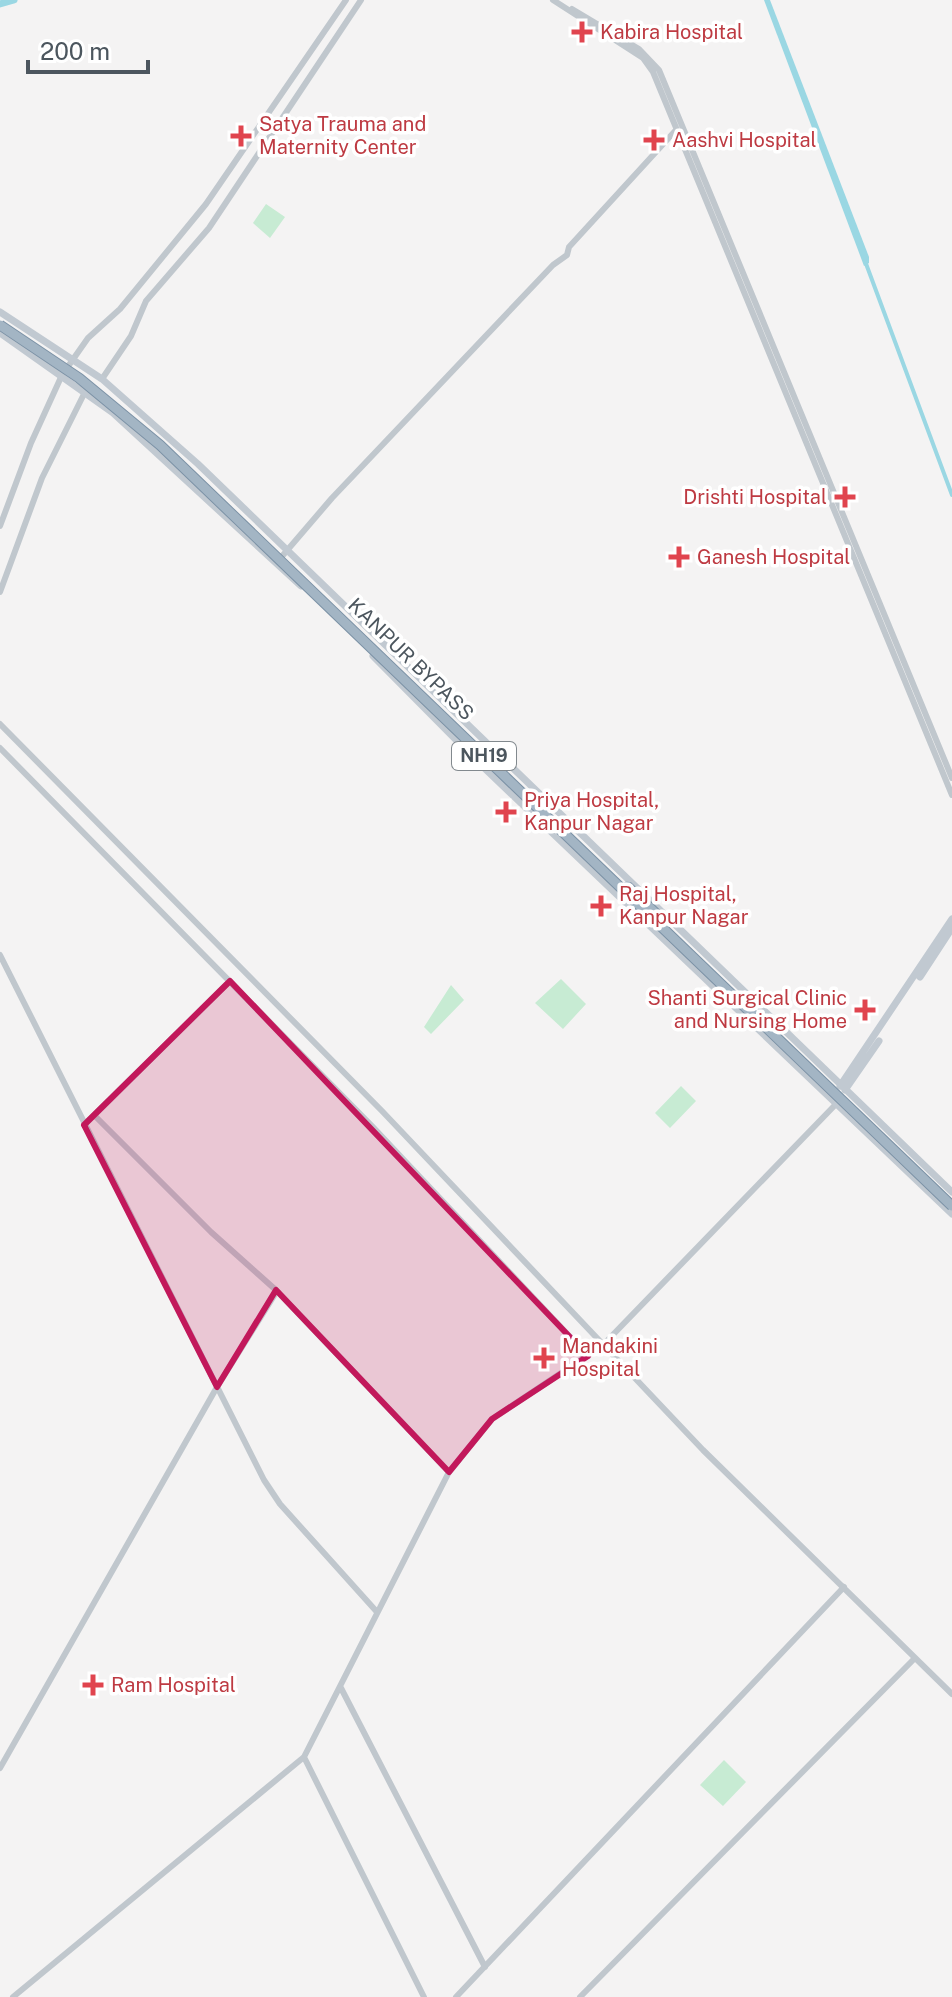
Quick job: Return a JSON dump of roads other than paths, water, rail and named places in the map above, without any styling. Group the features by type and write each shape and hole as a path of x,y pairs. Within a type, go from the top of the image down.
{"highway":[{"name":"KANPUR BYPASS","path":"0,319 82,374 171,447 952,1198"},
{"name":"KANPUR BYPASS","path":"0,325 79,378 160,445 952,1206"}],"main road":[{"path":"0,312 102,379 289,550 952,1192"},
{"path":"0,333 86,390 154,448 952,1214"},
{"path":"854,1096 852,1074 952,919"},
{"path":"834,1100 952,928"},
{"path":"828,1071 852,1074"}],"street":[{"path":"0,526 31,443 62,375 88,338 127,301 206,204 346,0"},
{"path":"102,379 126,345 146,301 209,228 361,0"},
{"path":"556,0 648,64 952,795"},
{"path":"556,0 639,49 658,67 952,778"},
{"path":"276,563 384,443 553,265 567,255 569,247 676,130"},
{"path":"0,592 42,478 79,398 86,390"},
{"path":"0,724 382,1111 703,1450 952,1694"},
{"path":"0,748 420,1177 588,1356"},
{"path":"0,955 269,1489 377,1612"},
{"path":"84,1125 230,981"},
{"path":"13,1997 304,1757 449,1472 483,1427 603,1345 834,1100"},
{"path":"95,1116 211,1232 277,1291 449,1472"},
{"path":"0,1768 215,1382 277,1291"},
{"path":"456,1997 844,1587"},
{"path":"580,1997 915,1658"},
{"path":"341,1688 485,1967"},
{"path":"304,1757 424,1997"}],"water":[{"path":"764,0 770,0 869,257 869,263 864,266"}],"waterway":[{"path":"0,4 14,0"},
{"path":"865,261 952,495"}],"place":[{"name":"Kabira Hospital","path":"582,32"},
{"name":"Satya Trauma and Maternity Center","path":"241,136"},
{"name":"Aashvi Hospital","path":"654,140"},
{"name":"Drishti Hospital","path":"845,497"},
{"name":"Ganesh Hospital","path":"679,557"},
{"name":"Priya Hospital, Kanpur Nagar","path":"506,812"},
{"name":"Raj Hospital, Kanpur Nagar","path":"601,906"},
{"name":"Shanti Surgical Clinic and Nursing Home","path":"865,1010"},
{"name":"Mandakini Hospital","path":"544,1358"},
{"name":"Ram Hospital","path":"93,1685"}]}
